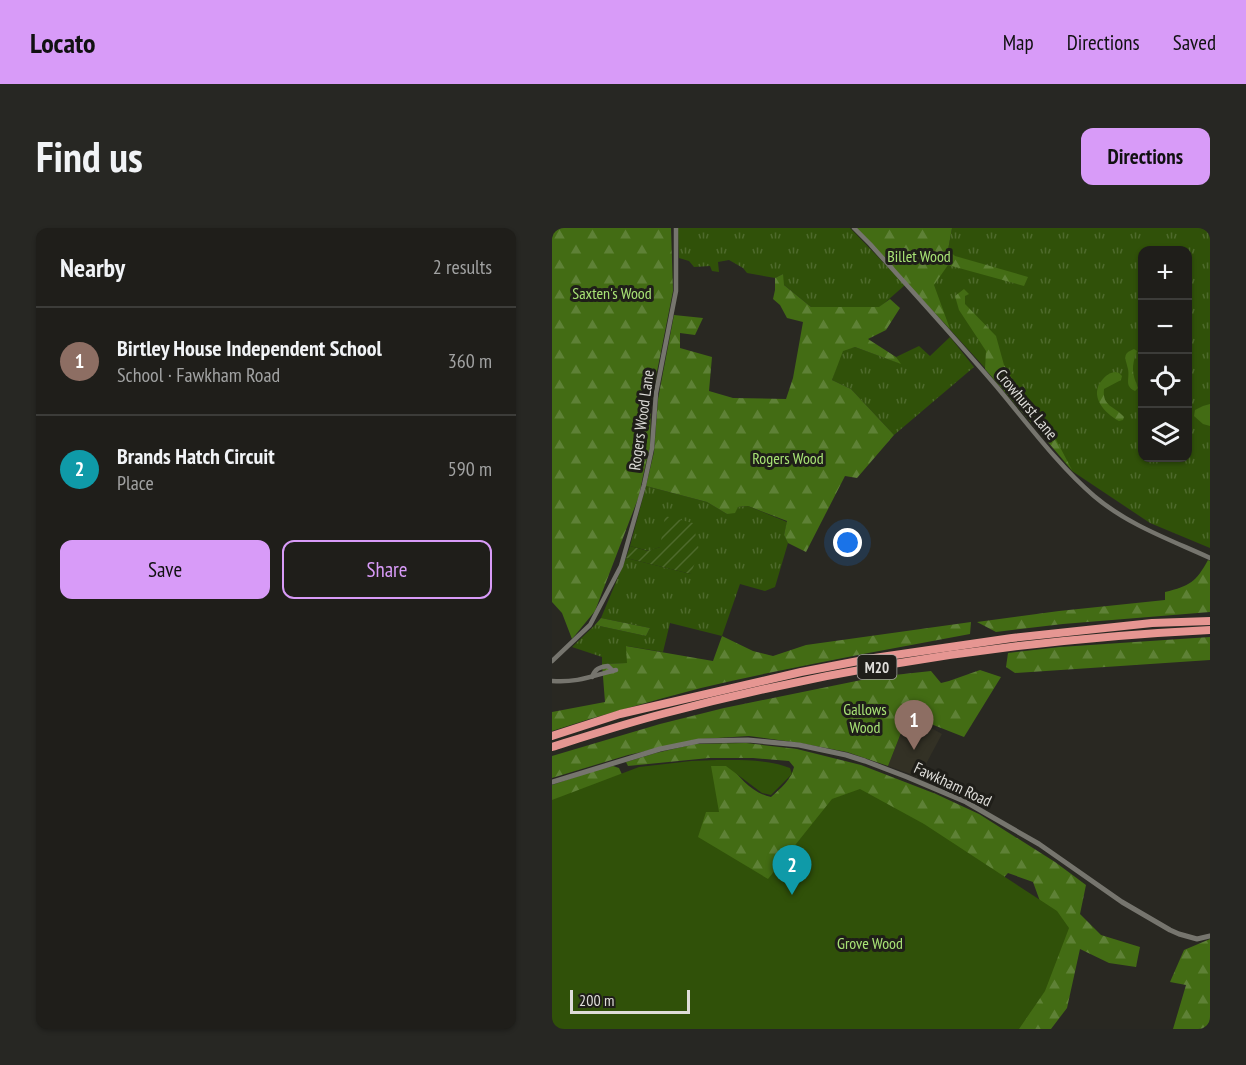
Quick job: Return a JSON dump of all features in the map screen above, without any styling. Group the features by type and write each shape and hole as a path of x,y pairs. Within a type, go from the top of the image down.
{"highway":[{"name":"M20","path":"552,736 620,714 801,672 874,658 1012,638 1152,623 1210,621"},
{"name":"M20","path":"552,747 664,713 871,668 1011,646 1110,636 1210,630"}],"street":[{"name":"Rogers Wood Lane","path":"552,661 590,625 621,566 652,448 656,393 676,291 676,228"},
{"name":"Crowhurst Lane","path":"854,228 975,361 1062,464 1095,497 1159,536 1210,558"},
{"path":"552,681 579,681 592,677 594,671 600,667 608,666 614,671"},
{"name":"Fawkham Road","path":"552,782 660,748 699,741 748,740 799,745 846,755 966,802 1039,844 1114,897 1170,930 1189,938 1210,936"}],"shaded area":[{"path":"908,715 942,734 919,777 888,766"}],"green space":[{"name":"Saxten's Wood","path":"552,228 671,228 673,291 651,402 650,447 639,496 595,611 572,639 562,613 552,602"},
{"path":"678,228 850,228 905,285 880,307 811,307 783,284 783,274 775,278 747,273 729,260 718,262 719,272 712,271 710,266 694,267 689,261 679,258"},
{"name":"Billet Wood","path":"855,228 952,228 948,250 955,256 1028,277 1024,286 948,265 934,285 950,329"},
{"path":"952,228 1210,228 1210,548 1150,523 1072,471 1005,390 926,303 948,250"},
{"name":"Rogers Wood","path":"783,274 784,285 811,307 879,307 890,299 900,308 886,330 868,339 896,357 901,364 855,347 843,351 832,380 851,389 894,435 857,478 845,476 806,552 788,543 784,535 787,521 748,506 738,507 735,513 727,514 707,502 646,486 654,452 658,399 674,315 703,318 695,335 680,333 680,348 712,357 709,391 733,398 786,399 793,378 803,322 787,318 780,305 773,299 775,278"},
{"path":"964,289 969,294 965,296 965,304 996,336 1004,365 1021,393 1051,430 1072,470 985,369 986,351 959,310 955,296"},
{"path":"950,337 974,367 894,435 851,389 832,380 842,350 855,347 899,363 896,357 919,346 930,356"},
{"path":"1134,349 1137,351 1133,370 1138,388 1135,391 1128,384 1125,357"},
{"path":"1115,372 1122,376 1121,380 1104,389 1104,395 1107,403 1124,417 1119,421 1103,408 1097,391 1103,379"},
{"path":"1210,404 1210,426 1203,424 1194,416 1195,410"},
{"path":"646,486 707,502 727,514 738,507 748,506 787,522 784,535 788,543 775,587 765,591 740,584 722,636 670,623 663,652 627,646 627,663 602,664 602,657 572,647 595,625 646,636 650,628 601,618 626,558 691,574 693,523 660,547 649,551 630,546"},
{"path":"665,516 693,523 699,550 691,574 626,558 630,546 648,551 660,547"},
{"path":"1208,560 1210,561 1210,612 996,632 977,622 1165,600 1165,592 1181,588 1191,582"},
{"path":"601,618 650,628 646,636 595,625"},
{"name":"Gallows Wood","path":"971,622 970,634 801,666 701,688 552,731 552,712 605,702 602,664 627,663 626,646 713,661 722,636 753,651 773,656 806,645"},
{"path":"1210,637 1210,660 1015,673 1006,667 1008,653 1060,647"},
{"name":"Gallows Wood","path":"980,670 1001,677 964,737 908,715 888,766 847,752 749,736 701,739 628,755 552,778 552,756 660,724 724,708 876,677 931,671 941,683"},
{"path":"746,743 797,749 861,765 936,794 979,814 1055,862 1086,885 1080,914 1101,935 1140,947 1136,967 1109,963 1080,949 1067,1008 1051,1029 1005,1029 1045,915 1033,882 1008,873 995,887 764,886 694,839 706,764 728,763 752,788 771,797 791,776 794,767 789,761 709,758 628,766 626,762 695,744"},
{"name":"Grove Wood","path":"717,760 745,760 790,768 792,774 771,795 762,793 726,766 711,766 719,812 706,812 698,837 768,879 832,799 860,789 924,824 1057,911 1069,928 1045,991 1019,1029 552,1029 552,800 639,767"},
{"path":"613,766 619,768 633,798 552,806 552,785"},
{"path":"1210,939 1210,1029 1173,1029 1186,985 1170,982 1184,950"}],"place":[{"name":"Birtley House Independent School","path":"914,750"},
{"name":"Brands Hatch Circuit","path":"792,895"}]}
